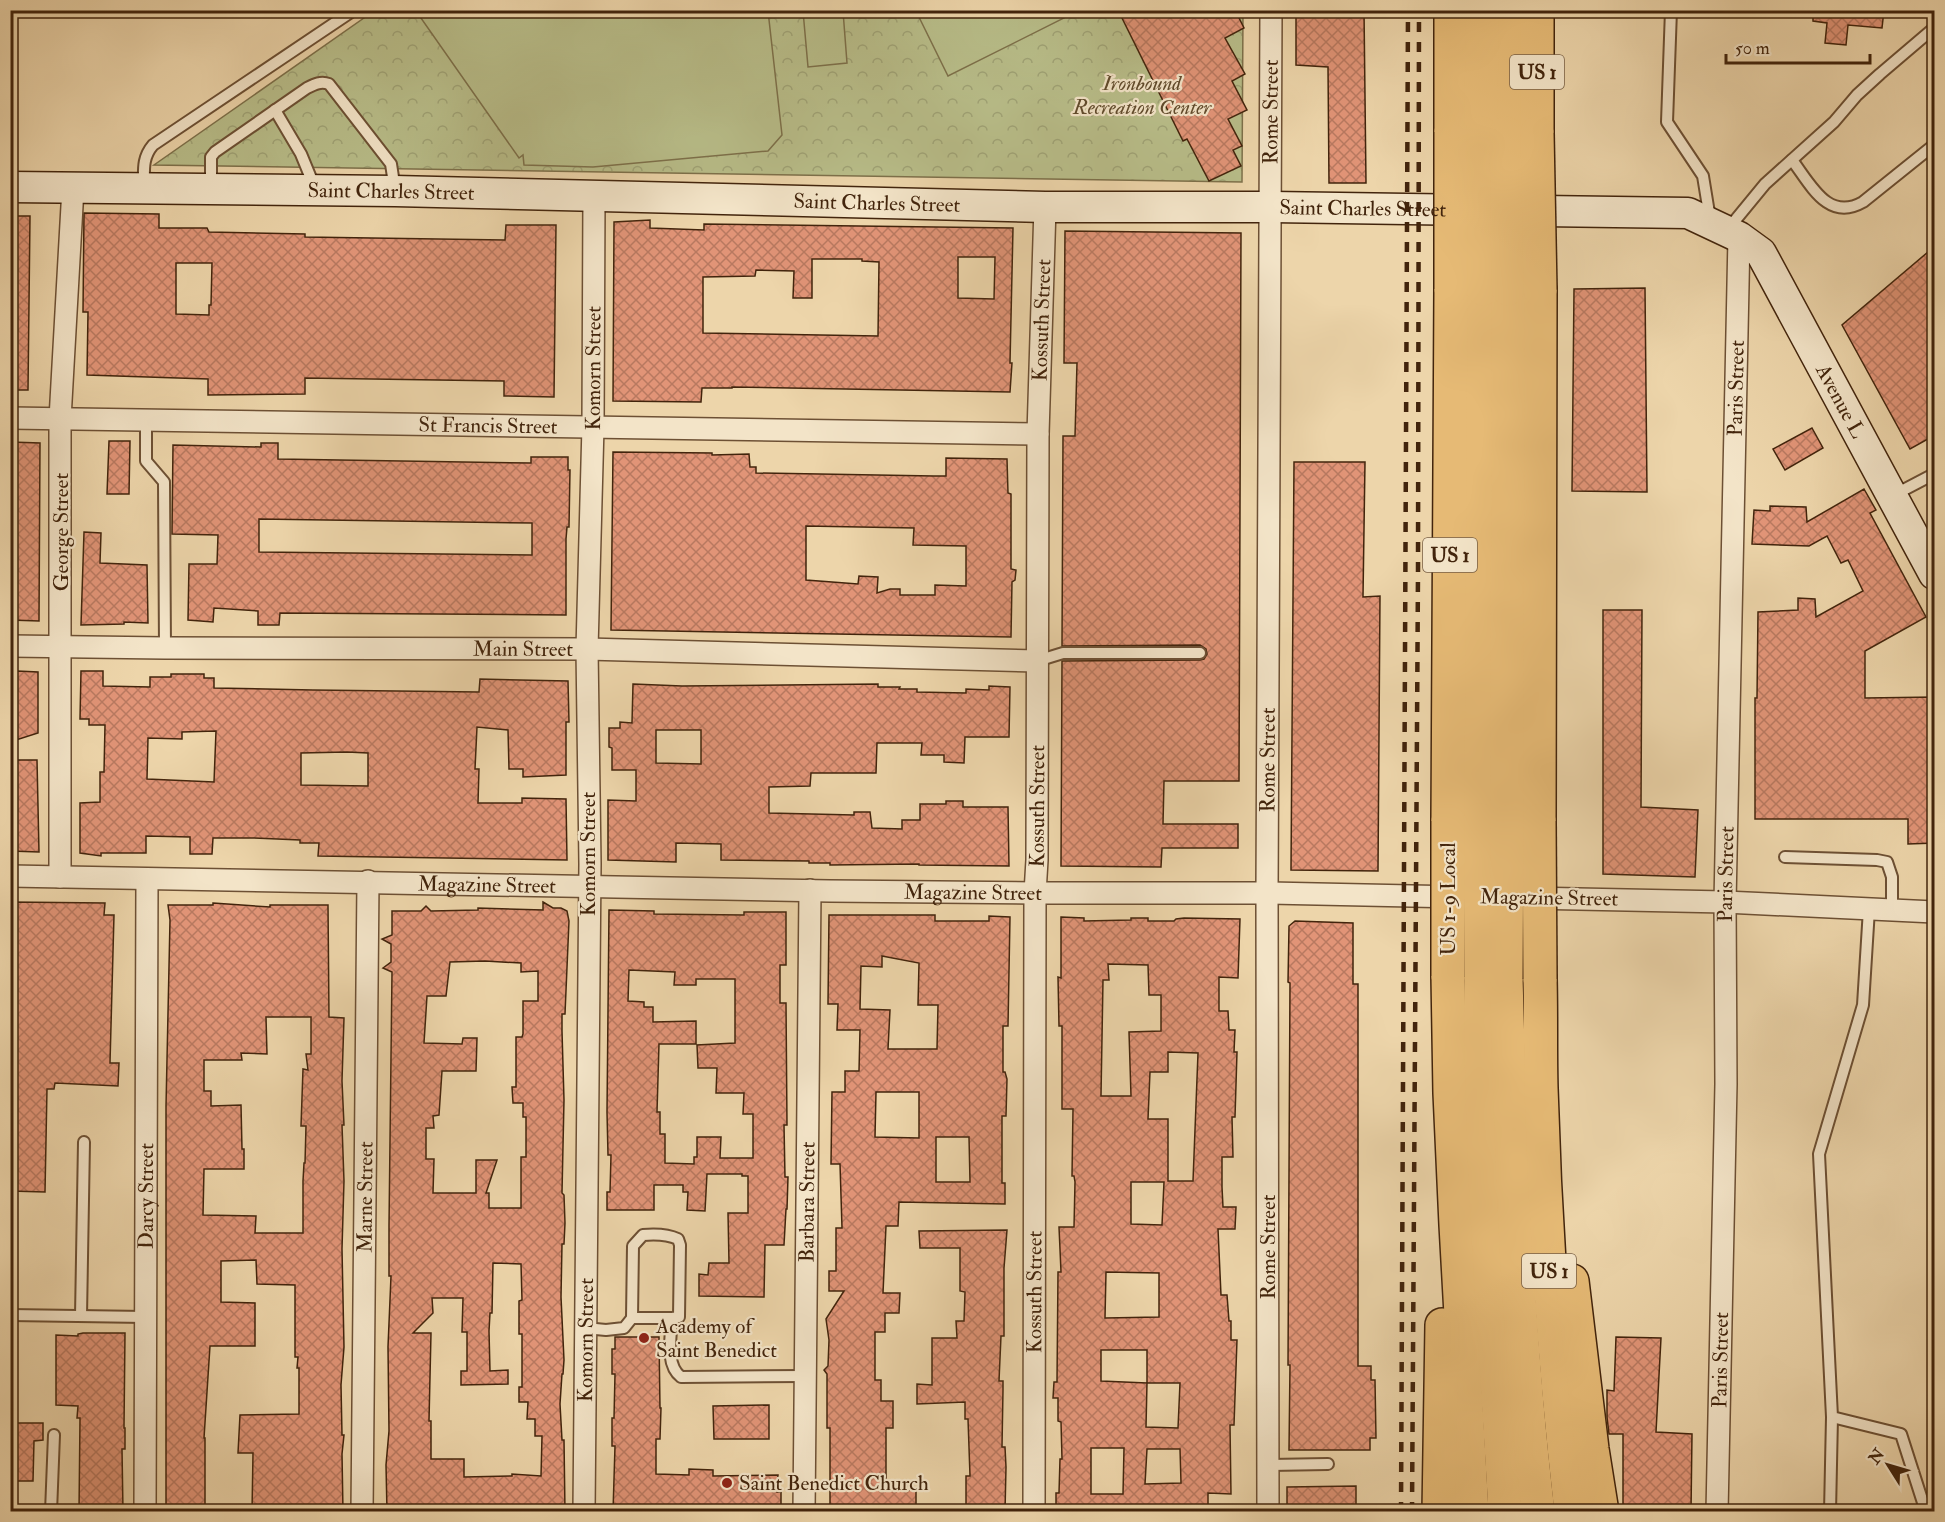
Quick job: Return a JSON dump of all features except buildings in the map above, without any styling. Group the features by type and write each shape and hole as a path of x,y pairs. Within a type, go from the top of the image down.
{"highway":[{"name":"US 1","path":"1451,10 1494,133 1540,290 1540,1086 1546,1221 1556,1361 1571,1512"},
{"path":"1482,10 1494,133"},
{"path":"1505,10 1480,289 1494,821 1493,978 1484,1172 1505,1512"},
{"name":"US 1","path":"1480,289 1494,133 1536,10"},
{"name":"US 1-9 Local","path":"1456,1226 1448,976 1448,821 1480,289"},
{"path":"1493,978 1538,1512"},
{"path":"1541,1030 1559,1140 1577,1335 1602,1512"},
{"name":"US 1","path":"1456,1226 1472,1512"},
{"path":"1439,1512 1442,1296 1456,1226"}],"street":[{"name":"Rome Street","path":"1268,1512 1271,10"},
{"name":"Saint Charles Street","path":"10,187 395,191 1045,207 1272,207 1688,213 1725,231"},
{"name":"George Street","path":"60,877 62,646 60,419 73,188"},
{"name":"Komorn Street","path":"584,1512 588,885 590,864 587,650 593,426 594,196"},
{"name":"Kossuth Street","path":"1034,1512 1038,434 1045,207"},
{"name":"Avenue L","path":"1725,231 1761,254 1935,574"},
{"name":"Paris Street","path":"1717,1512 1726,1084 1725,231"},
{"name":"St Francis Street","path":"10,418 1038,434"},
{"name":"Main Street","path":"10,646 587,650 1037,661"},
{"name":"Magazine Street","path":"10,876 1035,894 1268,893 1725,902 1935,912"},
{"name":"Darcy Street","path":"145,1512 147,879"},
{"name":"Marne Street","path":"362,1512 368,881"},
{"name":"Barbara Street","path":"804,1512 810,890"}],"lane":[{"path":"144,189 146,153 153,145 354,10"},
{"path":"1671,10 1667,122 1703,176 1725,231 1765,184 1834,122 1857,95 1935,28"},
{"path":"211,190 211,157 215,152 274,110 315,84 324,82 330,84 391,164 395,191"},
{"path":"274,110 301,154 317,191"},
{"path":"1792,160 1818,195 1836,209 1852,208 1863,202 1935,145"},
{"path":"146,419 146,461 164,482 165,648"},
{"path":"1892,496 1935,474"},
{"path":"1037,661 1063,653 1200,653"},
{"path":"1785,857 1887,862 1892,877 1892,910"},
{"path":"1830,1512 1832,1417 1819,1154 1863,1005 1869,909"},
{"path":"81,1316 84,1142"},
{"path":"585,1328 606,1330 624,1328 632,1318 633,1246 643,1235 671,1236 678,1239 680,1245 679,1317 632,1318"},
{"path":"10,1315 145,1317"},
{"path":"672,1318 671,1364 674,1372 681,1377 805,1376"},
{"path":"1832,1417 1901,1434 1928,1508"},
{"path":"51,1512 54,1435"},
{"path":"1269,1465 1328,1464"}],"green space":[{"name":"Ironbound Recreation Center","path":"374,11 1243,11 1242,182 154,165"},
{"path":"416,11 768,11 782,135 768,151 593,167 524,165 523,155 519,158"},
{"path":"803,11 843,11 847,63 808,67"},
{"path":"916,11 1073,11 1074,13 948,76"}],"railway":[{"path":"1401,1512 1408,10"},
{"path":"1412,1512 1419,10"}],"place":[{"name":"Academy of Saint Benedict","path":"644,1338"},
{"name":"Saint Benedict Church","path":"727,1483"}]}
